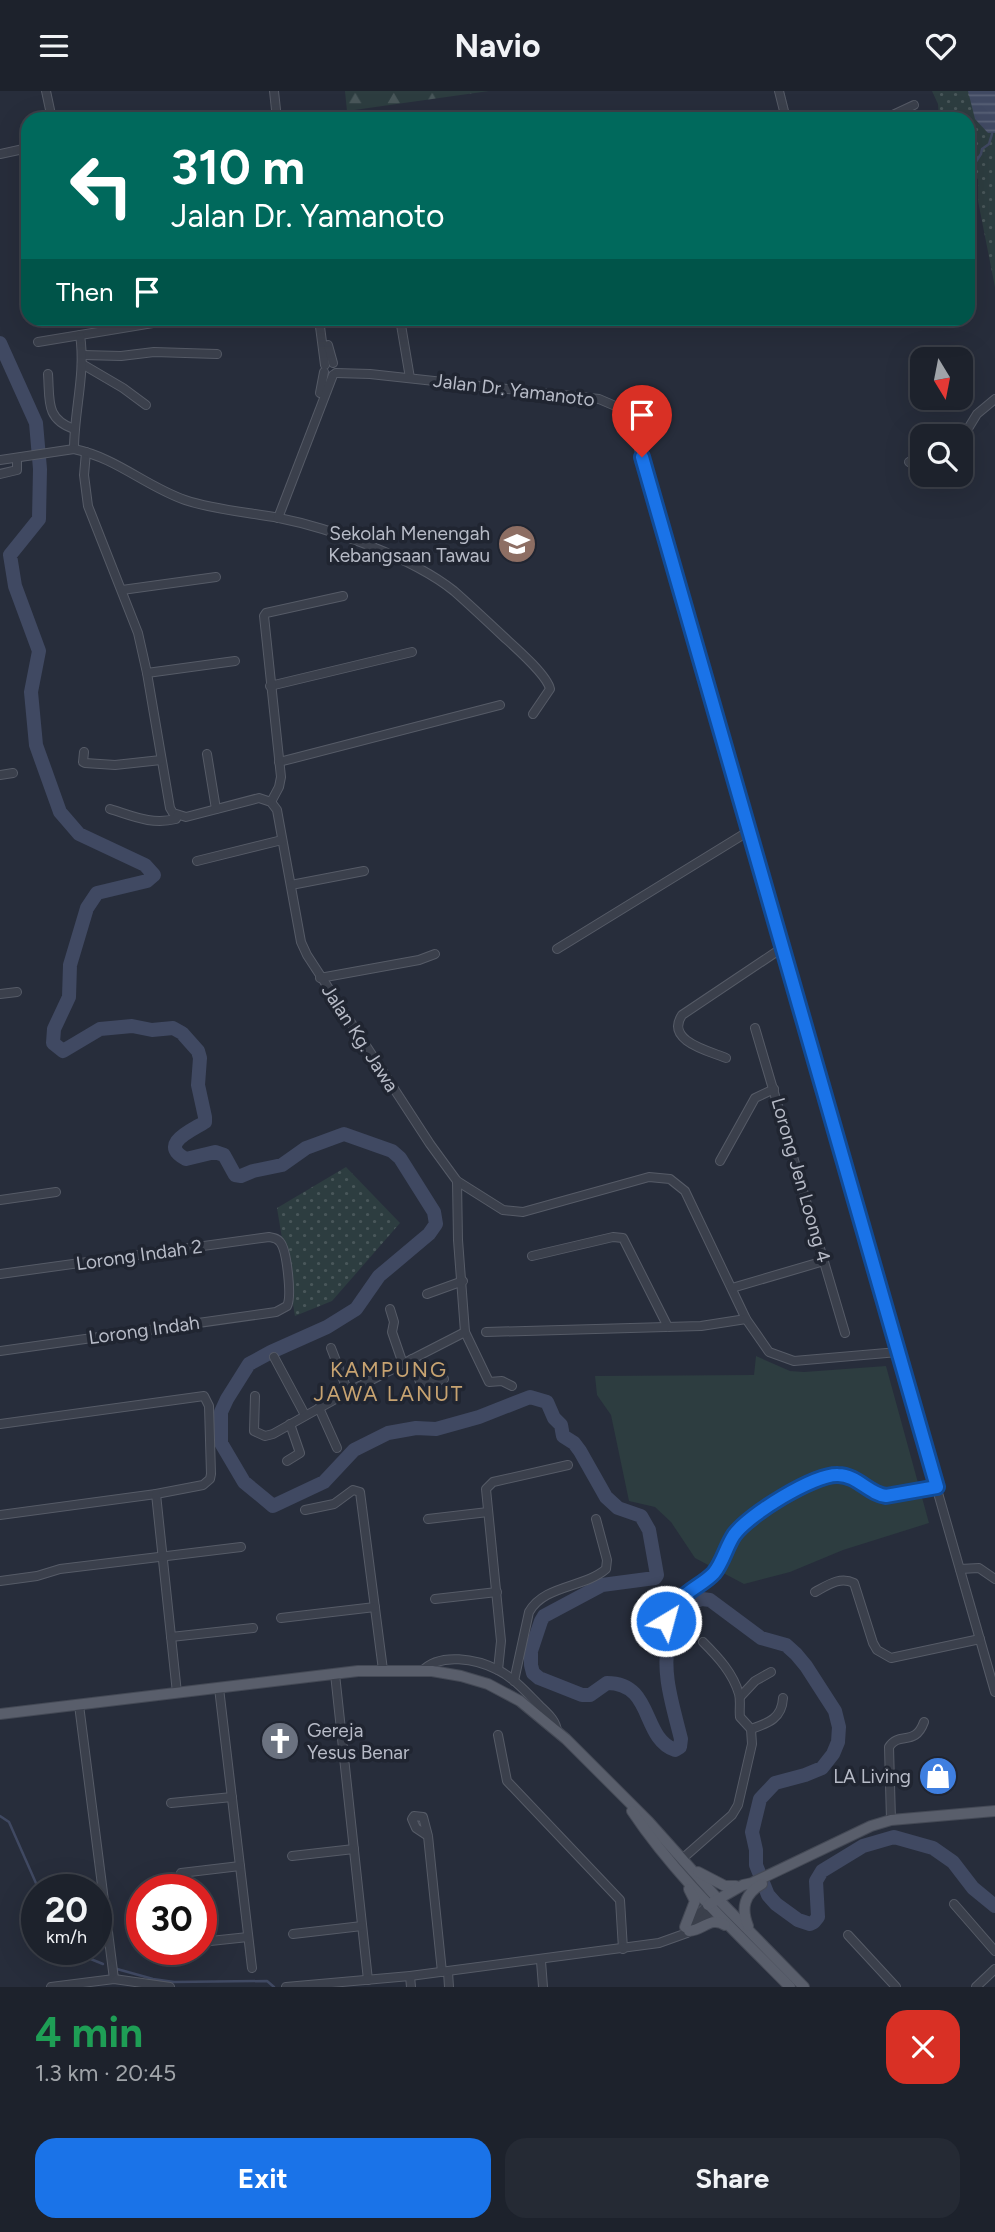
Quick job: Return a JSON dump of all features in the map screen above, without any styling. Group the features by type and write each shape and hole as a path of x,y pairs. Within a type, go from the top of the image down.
{"main road":[{"path":"0,1713 383,1670 461,1676 503,1690 557,1731 622,1796 642,1827 682,1865 715,1904 804,1987"},
{"path":"715,1904 871,1826 891,1821 995,1811"},
{"path":"682,1865 725,1886 749,1885"},
{"path":"682,1865 695,1901 684,1931 699,1930 708,1922 718,1921 746,1935 790,1987"},
{"path":"746,1935 744,1906 749,1885"}],"street":[{"path":"46,91 50,112"},
{"path":"274,91 277,112"},
{"path":"779,91 784,112"},
{"path":"899,112 914,105"},
{"path":"0,154 21,150"},
{"path":"38,342 135,326"},
{"path":"278,518 331,369 322,326"},
{"path":"401,326 410,378"},
{"path":"75,449 74,429 83,359 80,335"},
{"path":"83,359 154,352 216,354"},
{"path":"83,359 146,405"},
{"name":"Jalan Dr. Yamanoto","path":"331,369 599,399 612,403 627,415 636,436 995,1692"},
{"path":"48,374 51,408 55,419 74,429"},
{"path":"971,424 977,414 995,399"},
{"path":"0,460 75,449 102,456 163,491 185,500 278,518 341,534 420,569 453,591 518,650 548,682 550,689 533,713"},
{"path":"86,452 84,475 88,506 135,625 147,673 170,808 178,815 186,817 259,798 271,802 279,787 279,762 263,620 266,613 344,596"},
{"path":"0,474 17,470 17,458"},
{"path":"122,590 216,577"},
{"path":"270,686 412,653"},
{"path":"147,673 235,661"},
{"path":"279,762 500,705"},
{"path":"83,752 85,763 115,765 161,760"},
{"path":"207,754 216,809"},
{"path":"0,775 13,773"},
{"name":"Jalan Kg. Jawa","path":"271,802 277,810 301,942 320,978 445,1167 457,1181 494,1206 510,1212 523,1212 635,1180 660,1177 670,1179 685,1191 746,1319 769,1352 785,1359 826,1359 898,1352"},
{"path":"110,809 148,821 176,819 178,815"},
{"path":"558,949 749,831"},
{"path":"197,861 282,839"},
{"path":"291,885 364,871"},
{"path":"726,1058 688,1043 679,1029 678,1021 682,1015 782,948"},
{"path":"320,978 419,960 435,954"},
{"path":"0,994 17,992"},
{"name":"Lorong Jen Loong 4","path":"755,1028 845,1333"},
{"path":"720,1161 755,1098 774,1089"},
{"path":"457,1181 458,1240 465,1332 489,1382 502,1381 512,1386"},
{"path":"0,1200 56,1192"},
{"name":"Lorong Indah 2","path":"0,1274 269,1237 278,1240 283,1248 290,1293 287,1306"},
{"path":"532,1256 613,1237 623,1238 668,1327"},
{"path":"732,1288 824,1261"},
{"path":"427,1294 463,1281"},
{"name":"Lorong Indah","path":"0,1351 276,1312 287,1306"},
{"path":"390,1309 394,1322 392,1332 420,1382 424,1384 444,1379"},
{"path":"486,1332 701,1326 746,1319"},
{"path":"255,1396 254,1431 265,1436 273,1434 465,1332"},
{"path":"331,1348 348,1392"},
{"path":"274,1357 305,1415"},
{"path":"0,1424 204,1396 209,1406 210,1479 203,1485 156,1494 0,1515"},
{"path":"318,1408 337,1448"},
{"path":"287,1461 300,1453 290,1424"},
{"path":"498,1670 501,1641 488,1512 488,1485 568,1465"},
{"path":"666,1621 680,1599 713,1574 734,1534 744,1524 811,1480 841,1474 886,1496 937,1487"},
{"path":"305,1510 334,1504 353,1490 360,1492 383,1670"},
{"path":"156,1494 177,1693"},
{"path":"428,1519 488,1512"},
{"path":"514,1681 529,1612 533,1605 544,1597 590,1579 606,1569 607,1560 596,1519"},
{"path":"0,1581 37,1576 60,1569 241,1547"},
{"path":"960,1569 979,1568 995,1579"},
{"path":"815,1592 835,1581 854,1583 873,1643 877,1650 891,1658 980,1639"},
{"path":"435,1599 496,1592"},
{"path":"281,1618 375,1607"},
{"path":"171,1637 253,1627"},
{"path":"682,1865 732,1815 738,1805 751,1754 751,1729 740,1717 740,1697 722,1662 703,1642"},
{"path":"422,1671 429,1664 453,1659 498,1670 514,1681 556,1723 557,1731"},
{"path":"740,1697 755,1681 771,1672"},
{"path":"335,1674 368,1980"},
{"path":"219,1688 252,1968"},
{"path":"751,1729 765,1725 777,1717 781,1712 783,1698"},
{"path":"79,1705 114,1979"},
{"path":"891,1821 888,1747 896,1740 913,1738 920,1733 924,1722"},
{"path":"498,1735 507,1781 620,1900 623,1949"},
{"path":"172,1803 232,1797"},
{"path":"428,1836 449,1987"},
{"path":"292,1856 354,1849"},
{"path":"181,1873 240,1867"},
{"path":"286,1987 541,1961 659,1943 684,1931 715,1904"},
{"path":"954,1904 995,1951"},
{"path":"293,1934 362,1926"},
{"path":"848,1935 896,1987"},
{"path":"217,1941 248,1937"},
{"path":"541,1961 543,1987"},
{"path":"976,1987 995,1969"},
{"path":"410,1976 411,1987"},
{"path":"51,1987 114,1979 170,1987"}],"green space":[{"path":"345,91 489,91 347,111"},
{"path":"932,91 995,91 995,287 978,201 978,179 975,177 975,112 939,112"},
{"path":"346,1167 400,1223 332,1301 295,1316 277,1208"},
{"path":"756,1356 790,1371 886,1366 929,1523 843,1550 790,1572 744,1584 695,1558 671,1522 655,1507 629,1501 611,1415 597,1395 595,1376 754,1375"}],"water":[{"path":"968,91 995,91 995,133 988,133 975,119"}],"waterway":[{"path":"975,163 982,149 989,144 992,134"},
{"path":"0,343 36,423 40,469 39,519 10,555 15,586 39,651 31,692 36,745 60,812 79,834 145,865 154,875 147,881 97,893 87,908 70,965 69,997 54,1029 53,1043 63,1051 100,1029 132,1026 152,1030 173,1028 182,1033 198,1051 200,1058 198,1085 205,1122 186,1133 176,1143 178,1153 186,1159 215,1152 224,1155 235,1175 241,1176 282,1165 306,1148 344,1134 392,1151 400,1158 434,1212 436,1224 429,1234 379,1276 356,1309 327,1327 249,1364 221,1412 221,1443 244,1482 273,1506 324,1482 354,1450 388,1433 416,1428 436,1429 479,1417 530,1397 547,1402 554,1418 561,1425 563,1436 580,1451 606,1497 618,1508 641,1516 649,1530 657,1575 655,1578 602,1585 544,1616 531,1651 533,1673 539,1678 582,1695 590,1695 607,1683 622,1685 640,1701 664,1744 675,1750 680,1747 681,1739 667,1676 669,1639 674,1625 688,1604 702,1599 710,1600 761,1638 786,1645 796,1654 835,1711 839,1727 838,1742 822,1768 775,1783 760,1799 752,1832 756,1865 768,1895 776,1904 798,1920 810,1924 814,1922 818,1917 816,1881 822,1871 863,1846 894,1837 933,1848 953,1862 973,1888 995,1906"},
{"path":"0,1816 9,1822 32,1874"},
{"path":"117,1969 174,1982 267,1981 274,1987"}],"place":[{"name":"Sekolah Menengah Kebangsaan Tawau","path":"517,544"},
{"name":"Gereja Yesus Benar","path":"280,1741"},
{"name":"LA Living","path":"938,1776"}],"district":[{"name":"KAMPUNG JAWA LANUT","path":"389,1381"}],"route":[{"path":"642,457 937,1487 886,1496 841,1474 811,1480 744,1524 734,1534 719,1567 680,1599 666,1621"}]}
